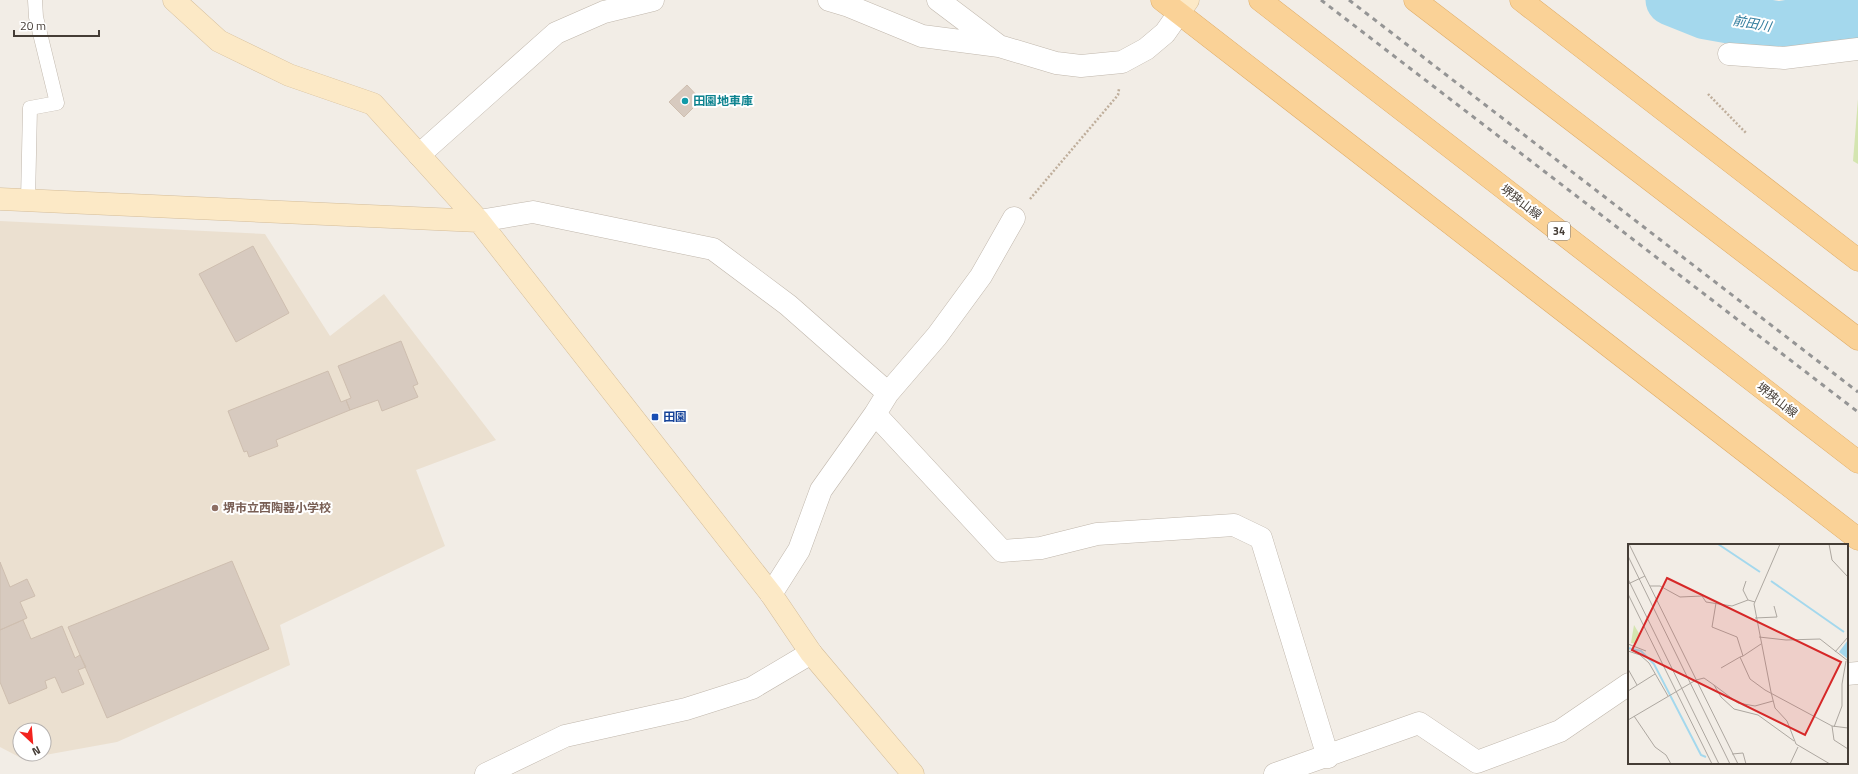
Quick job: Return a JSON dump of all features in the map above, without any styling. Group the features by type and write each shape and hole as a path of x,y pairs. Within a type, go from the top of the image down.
{"main road":[{"path":"1162,0 1184,7 1858,539"},
{"name":"堺狭山線","path":"1260,0 1858,462"},
{"path":"1415,0 1858,339"},
{"path":"1521,0 1858,260"}],"street":[{"path":"174,0 219,41 289,76 373,104 479,221 771,594 811,653 913,774"},
{"path":"418,155 556,33 604,12 653,0"},
{"path":"830,0 849,6 922,36 999,46 1056,63 1081,66 1122,62 1146,49 1165,33 1184,7"},
{"path":"938,0 999,46"},
{"path":"1730,54 1784,58 1858,49"},
{"path":"0,199 479,221 533,212 714,249 788,305 888,393"},
{"path":"771,594 799,550 821,490 875,414 888,393 938,336 982,276 1014,218"},
{"path":"875,414 1002,551 1041,548 1097,534 1234,525 1261,538 1328,757"},
{"path":"486,774 565,736 686,709 752,688 811,653"},
{"path":"1848,674 1858,673"},
{"path":"1275,774 1328,757 1420,723 1477,762 1560,730 1628,685"}],"lane":[{"path":"28,200 30,108 57,103 36,17 35,0"}],"path":[{"path":"1014,218 1118,96 1122,62"},
{"path":"1708,94 1747,134"}],"shaded area":[{"name":"堺市立西陶器小学校","path":"0,221 265,234 330,336 384,294 496,440 416,470 445,546 280,625 290,665 117,742 52,754 52,722 12,722 12,753 0,747"}],"green space":[{"path":"1858,99 1858,164 1853,161"}],"building":[{"name":"田園地車庫","path":"687,85 701,100 684,117 669,102"},
{"path":"253,246 289,313 236,342 199,274"},
{"path":"401,341 418,384 413,386 418,397 382,411 378,400 350,410 346,400 351,398 338,366"},
{"path":"328,371 341,402 346,400 350,410 276,440 278,446 249,457 247,451 244,452 228,411"},
{"path":"232,561 269,649 107,718 68,627"},
{"path":"0,562 10,587 27,579 35,596 20,602 27,618 0,630"},
{"path":"23,620 31,639 62,626 75,658 80,655 86,667 78,670 84,684 62,693 55,677 45,681 47,688 9,704 0,682 0,630"}],"waterway":[{"name":"前田川","path":"1671,0 1706,14 1779,27 1858,13"}],"railway":[{"path":"1321,0 1858,412"},
{"path":"1349,0 1858,392"}],"place":[{"name":"田園地車庫","path":"685,101"},
{"name":"田園","path":"655,417"},
{"name":"堺市立西陶器小学校","path":"215,508"}]}
